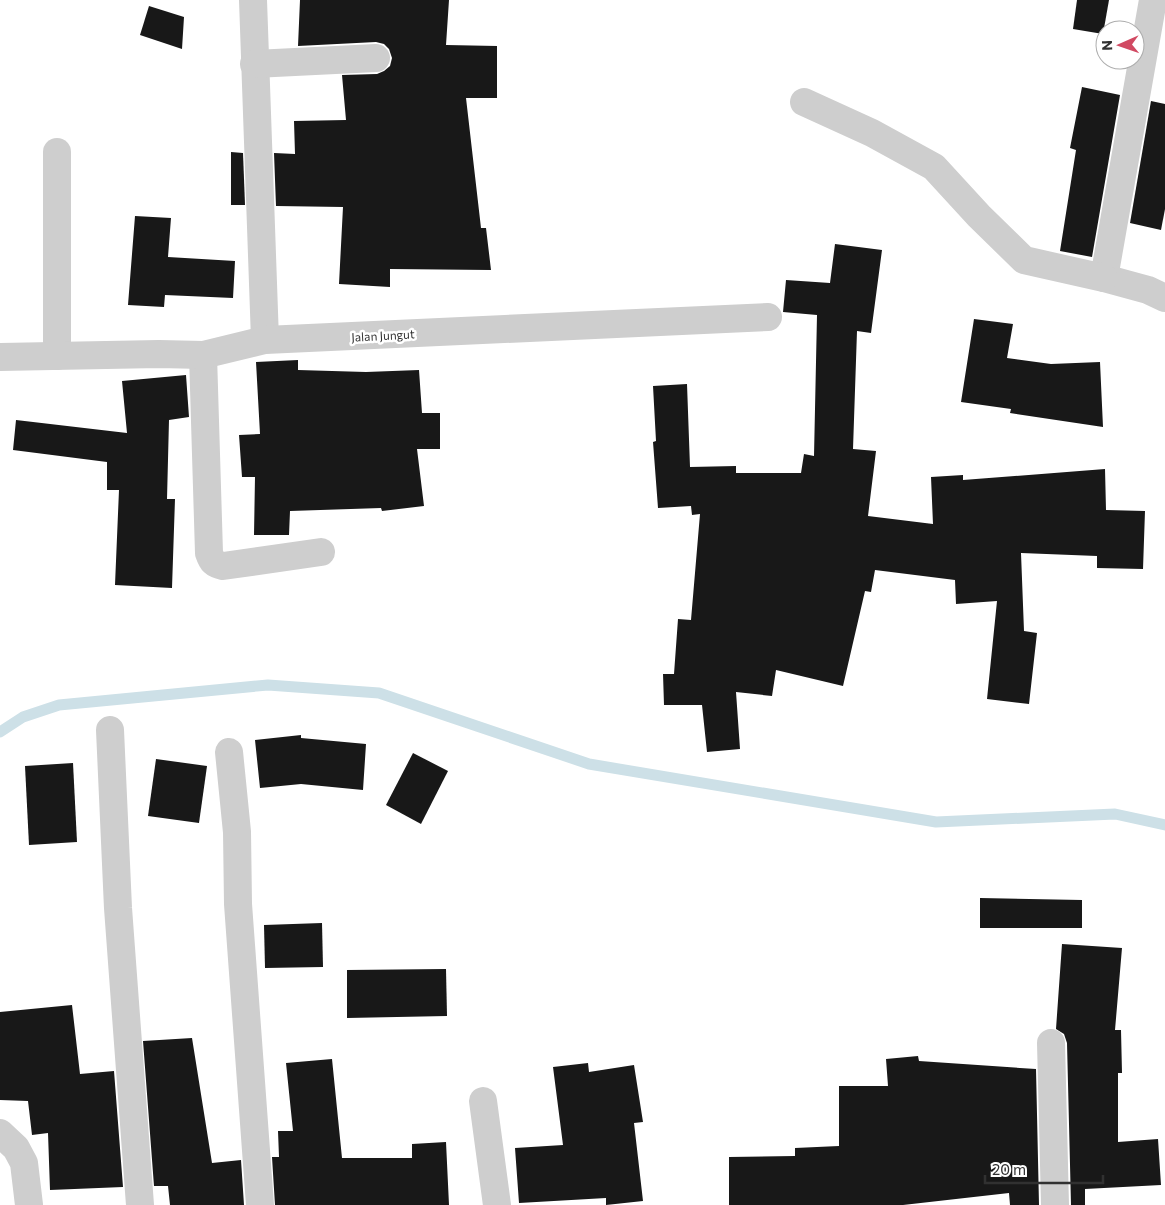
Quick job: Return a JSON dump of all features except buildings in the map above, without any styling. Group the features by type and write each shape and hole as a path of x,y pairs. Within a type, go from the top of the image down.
{"street":[{"path":"252,0 265,340"},
{"path":"1104,278 1152,0"},
{"path":"254,64 376,58"},
{"path":"804,102 872,133 934,167 979,216 1024,260 1104,278 1148,290 1165,298"},
{"path":"57,152 57,356"},
{"name":"Jalan Jungut","path":"0,357 203,355 265,340 768,317"},
{"path":"203,355 209,553 212,562 223,566 320,552"},
{"path":"110,730 114,839 140,1205"},
{"path":"229,752 237,832 238,904 260,1205"},
{"path":"1051,1043 1055,1205"},
{"path":"483,1101 497,1205"},
{"path":"0,1134 16,1148 24,1163 29,1205"}],"waterway":[{"path":"0,732 23,717 59,705 268,685 379,693 589,764 936,822 1115,814 1165,825"}]}
